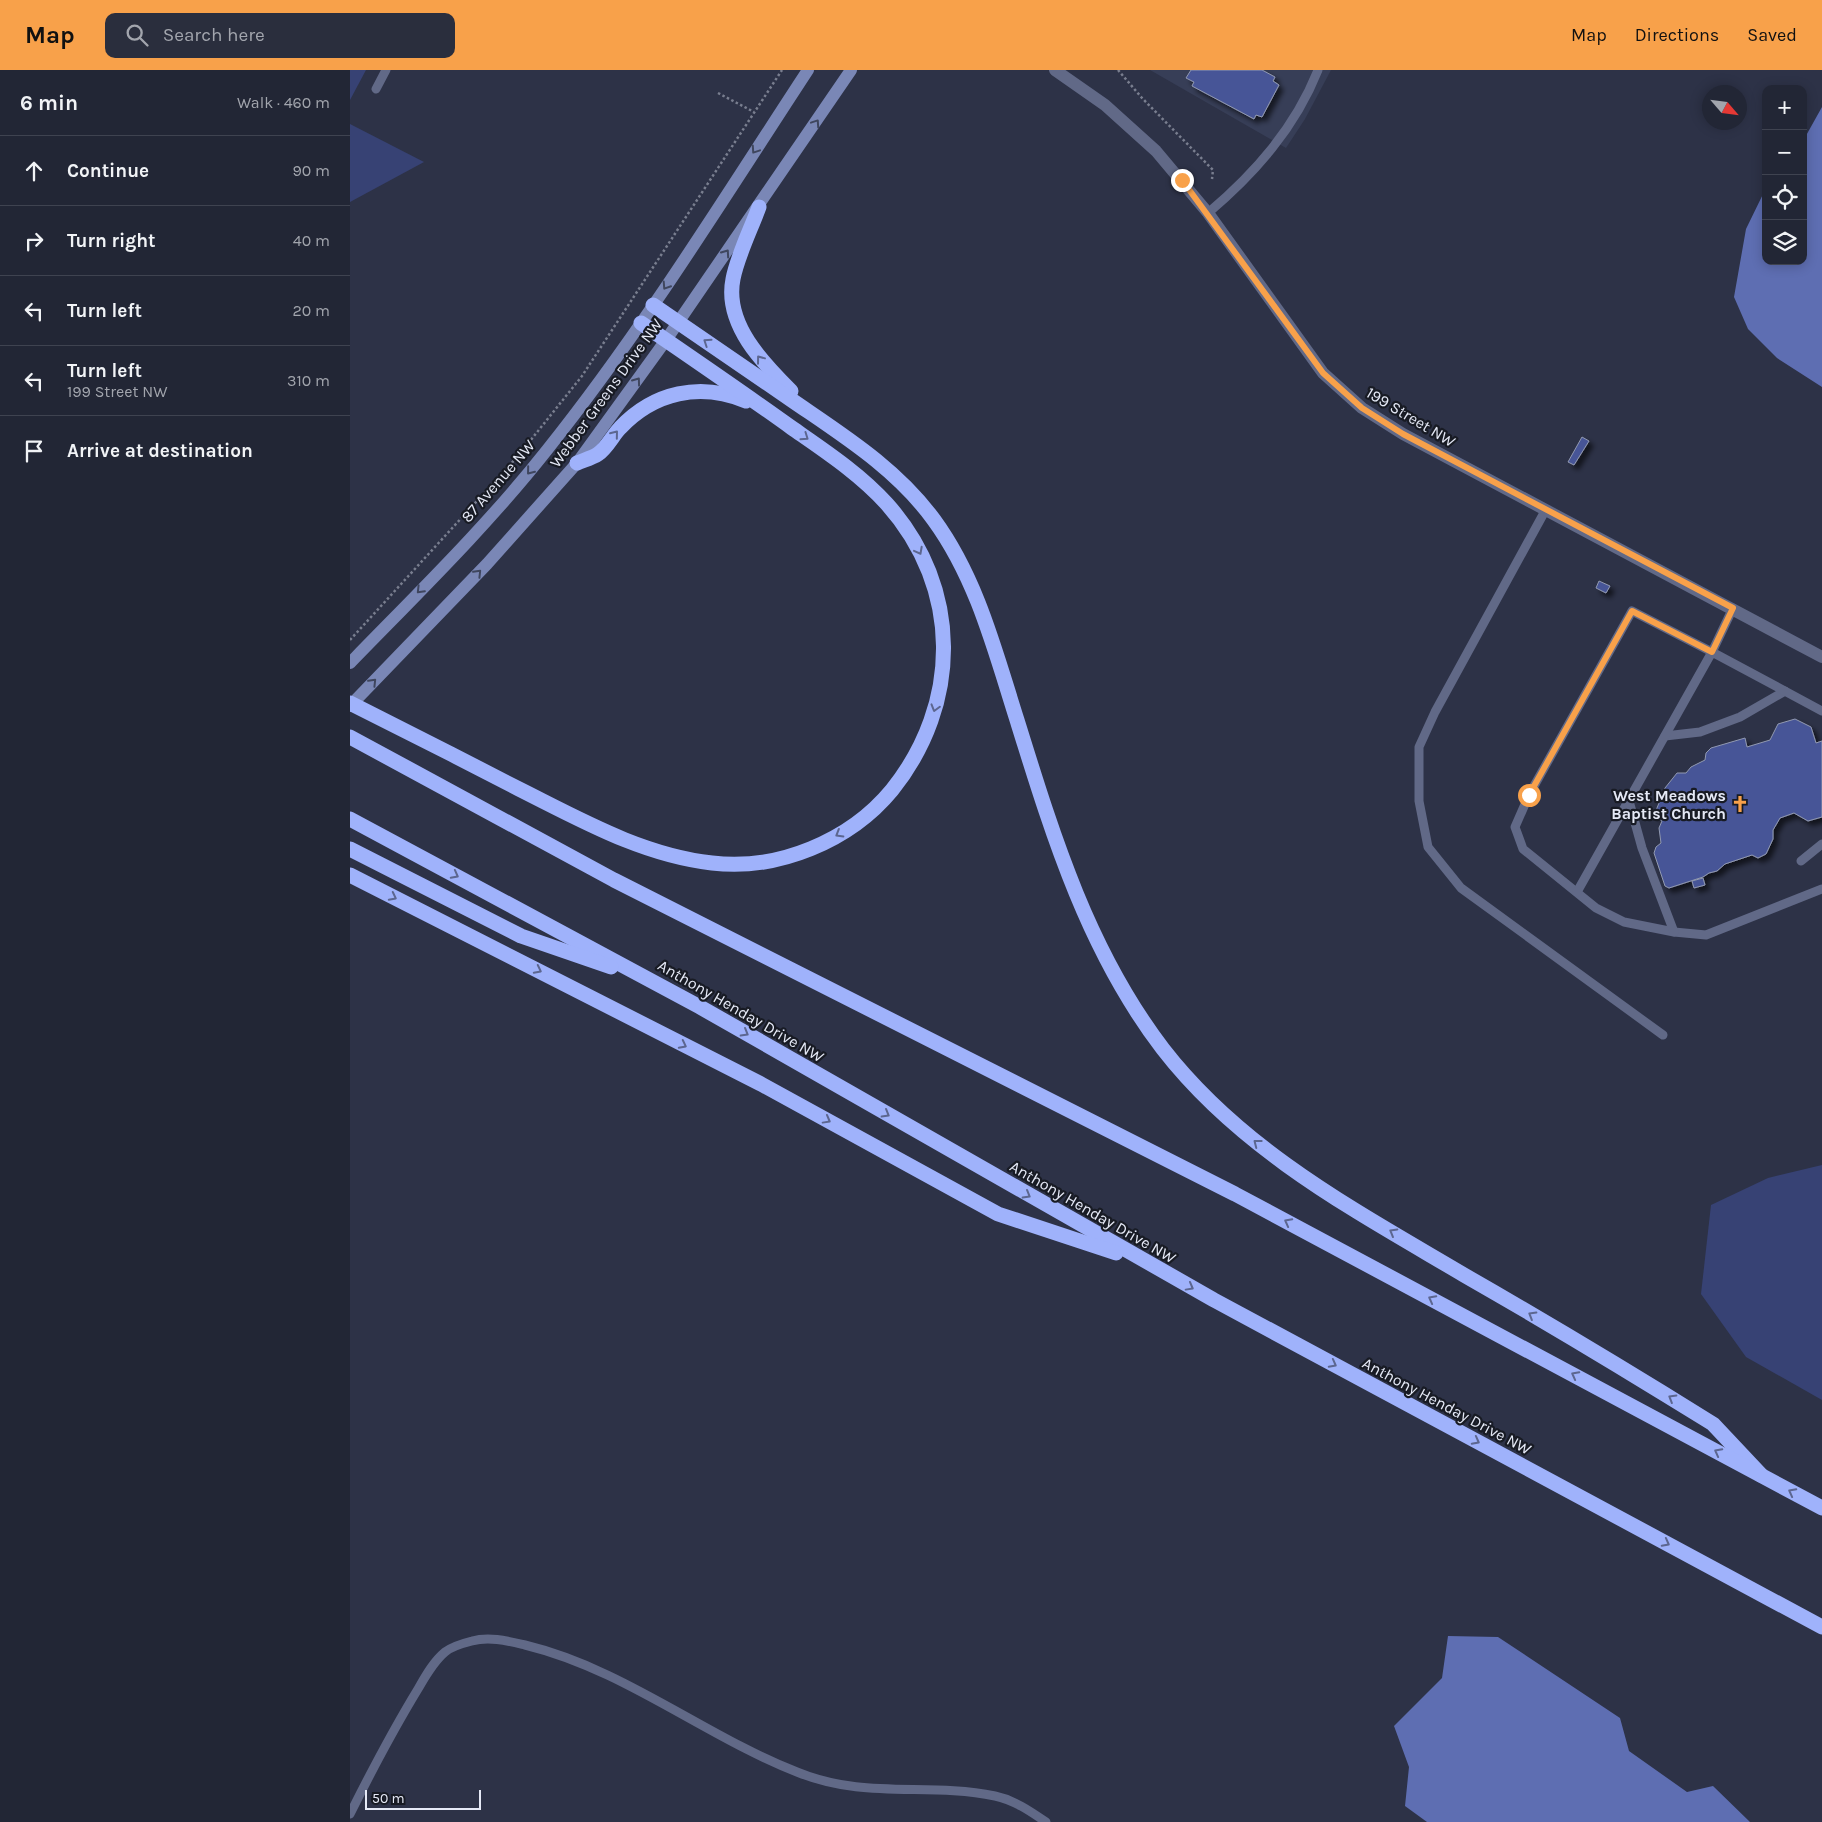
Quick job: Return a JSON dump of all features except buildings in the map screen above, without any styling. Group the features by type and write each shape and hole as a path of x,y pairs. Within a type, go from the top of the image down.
{"highway":[{"path":"758,207 733,280 736,314 746,338 760,359 819,418"},
{"path":"653,305 819,418 871,456 916,497 937,524 959,560 978,600 1046,816 1083,915 1099,950 1128,1000 1176,1066 1230,1120 1296,1172 1347,1206 1713,1424 1761,1475"},
{"path":"350,704 591,825 661,853 714,863 762,862 808,849 854,825 889,793 907,770 931,724 942,675 944,634 940,611 930,577 905,527 886,503 836,459 641,323"},
{"path":"577,463 599,454 619,429 639,410 670,395 709,391 739,398 766,409"},
{"path":"350,738 632,889 1235,1194 1822,1508"},
{"name":"Anthony Henday Drive NW","path":"350,819 657,983 1148,1263 1822,1627"},
{"path":"350,849 520,936 657,983"},
{"path":"350,874 761,1084 998,1214 1148,1263"}],"main road":[{"name":"Webber Greens Drive NW","path":"653,305 808,70"},
{"name":"Webber Greens Drive NW","path":"350,704 487,564 577,463 666,340 851,70"},
{"name":"87 Avenue NW","path":"350,663 514,491 577,412 653,305"}],"street":[{"name":"199 Street NW","path":"1055,70 1128,124 1176,173 1208,213 1323,373 1342,393 1383,423 1822,657"}],"lane":[{"path":"376,89 386,70"},
{"path":"1208,213 1244,180 1281,136 1302,106 1318,70"},
{"path":"1546,511 1435,712 1419,748 1419,801 1428,847 1461,888 1663,1035"},
{"path":"1577,892 1712,652 1733,608"},
{"path":"1822,711 1632,611 1529,795 1515,827 1523,849 1596,908 1624,922 1674,932 1706,935 1822,889"},
{"path":"1665,736 1700,732 1740,717 1785,691"},
{"path":"1629,801 1642,848 1674,932"},
{"path":"1800,861 1822,844"},
{"path":"350,1814 377,1760 431,1668 445,1652 472,1641 500,1639 580,1661 624,1681 755,1754 799,1773 831,1783 864,1789 950,1792 995,1796 1024,1807 1046,1822"}],"path":[{"path":"350,640 518,456 582,376 782,70"},
{"path":"1118,70 1142,98 1213,170 1212,179"},
{"path":"718,93 754,112"}],"shaded area":[{"path":"350,70 366,70 350,100"},
{"path":"1150,70 1331,70 1305,119 1286,148"},
{"path":"1822,107 1822,387 1777,358 1748,329 1734,297 1746,229 1762,196 1762,265 1807,265 1807,134"},
{"path":"350,124 424,162 350,202"},
{"path":"1822,1165 1822,1400 1746,1357 1701,1294 1711,1205 1768,1178"},
{"path":"1448,1636 1498,1637 1620,1718 1629,1751 1687,1792 1713,1786 1750,1822 1427,1822 1405,1806 1409,1767 1394,1726 1442,1678"}],"place":[{"name":"West Meadows Baptist Church","path":"1740,804"}],"route":[{"path":"1182,180 1208,213 1323,373 1342,393 1383,423 1403,434 1733,608 1712,652 1632,611 1529,795"}]}
